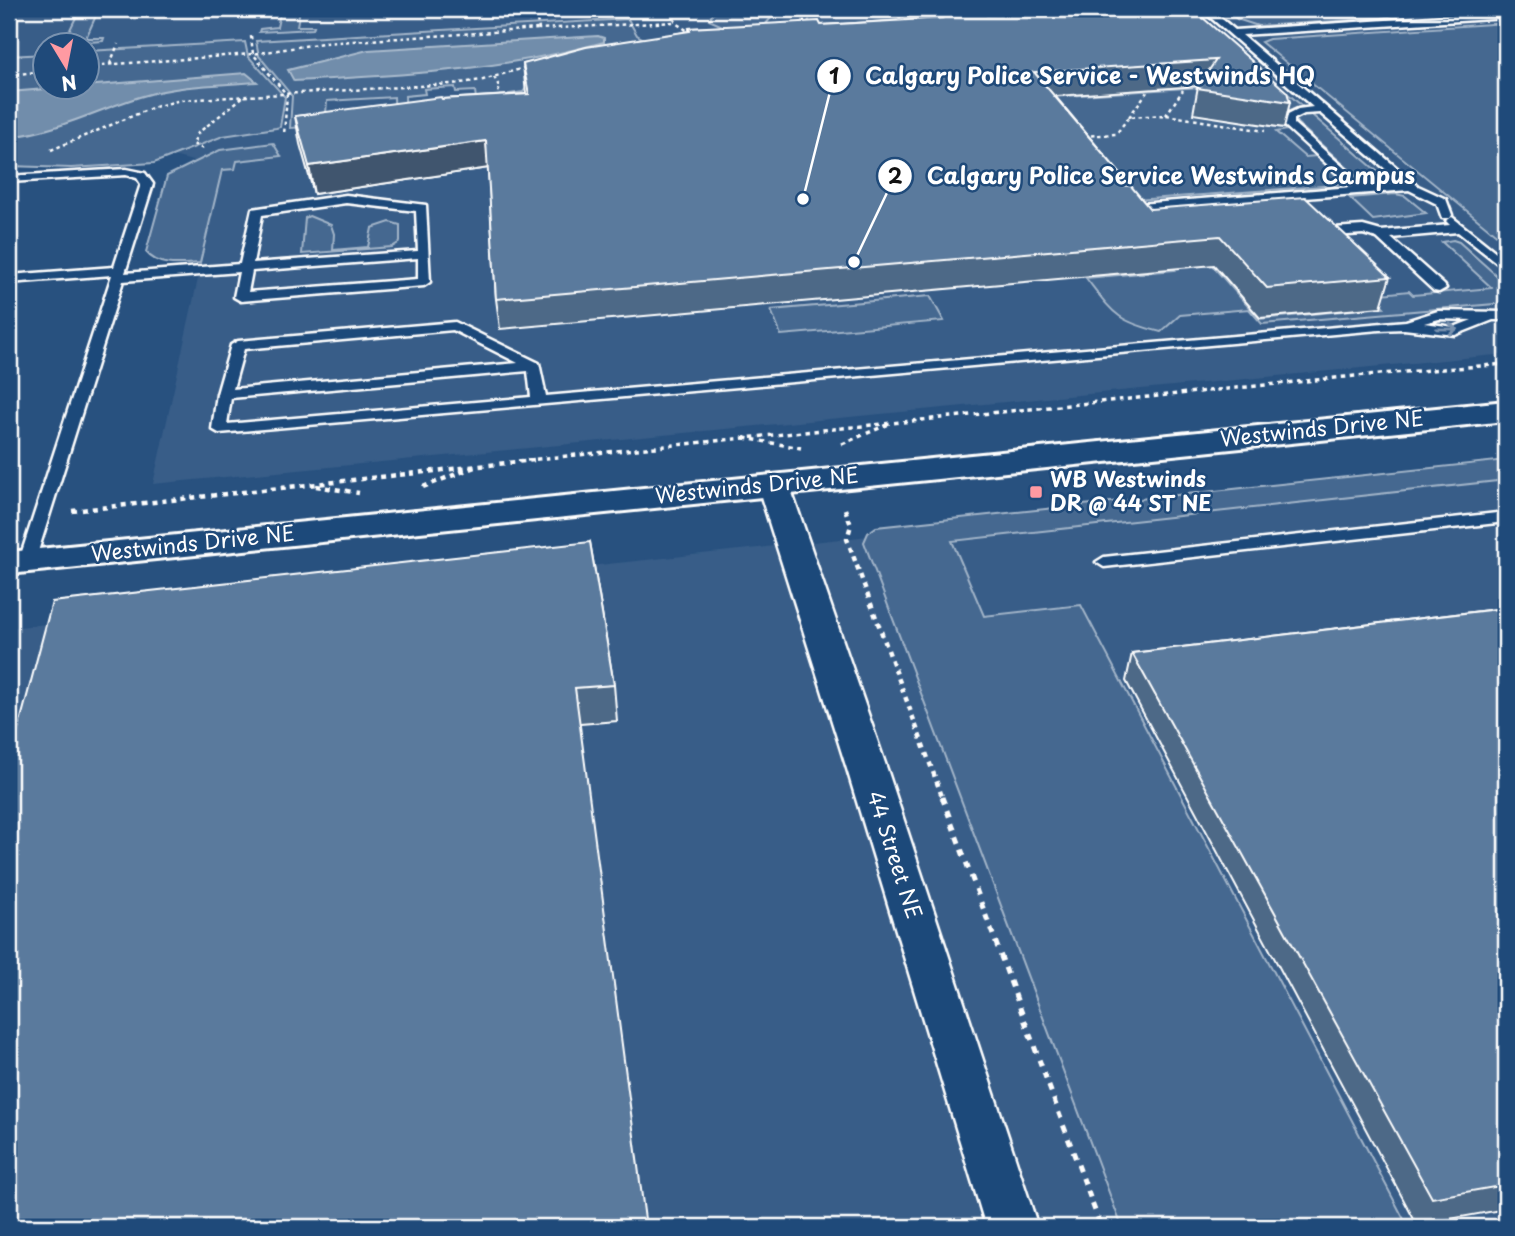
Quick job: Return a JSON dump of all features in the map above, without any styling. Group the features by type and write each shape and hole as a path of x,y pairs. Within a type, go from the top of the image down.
{"street":[{"name":"Westwinds Drive NE","path":"18,562 773,484 829,465 1506,411"},
{"name":"44 Street NE","path":"773,484 867,769 1012,1227"}],"lane":[{"path":"1205,9 1413,187 1422,203 1446,215 1506,266"},
{"path":"1422,9 1437,19"},
{"path":"1234,33 1506,15"},
{"path":"1322,110 1294,114 1288,118 1289,125 1362,190"},
{"path":"9,179 105,173 141,175 147,184 41,514 18,562"},
{"path":"1124,209 1413,187"},
{"path":"346,199 422,208 424,254 425,282 241,297 256,212 346,199"},
{"path":"1319,233 1363,230 1381,234 1461,228"},
{"path":"1381,234 1439,288"},
{"path":"9,279 246,267 424,254"},
{"path":"534,366 455,326 238,345 224,394 219,429 1405,325 1455,331 1488,318 1506,316"},
{"path":"534,366 539,400"},
{"path":"224,394 534,366"},
{"path":"1104,562 1506,517"}],"path":[{"path":"796,29 804,22 803,14 886,9"},
{"path":"928,31 931,9"},
{"path":"671,12 682,28 697,35 683,37"},
{"path":"537,20 539,29"},
{"path":"102,65 253,54 323,43 676,22"},
{"path":"251,36 253,54 287,94 284,135"},
{"path":"110,64 118,44"},
{"path":"45,152 162,104 198,97 473,82 534,65"},
{"path":"9,75 32,73"},
{"path":"494,77 500,88 494,102"},
{"path":"1166,115 1183,90"},
{"path":"1077,137 1116,134 1147,92"},
{"path":"204,149 193,144 198,133 244,96"},
{"path":"1129,117 1166,115 1273,133"},
{"path":"1264,131 1266,121"},
{"path":"41,514 736,437 1342,377 1506,364"},
{"path":"829,465 895,421"},
{"path":"736,437 829,465"},
{"path":"411,491 485,464"},
{"path":"829,465 851,525 847,539 1101,1227"},
{"path":"309,485 370,495"}],"shaded area":[{"path":"9,9 1506,9 1506,354 153,484 222,169 155,151 9,159"},
{"path":"80,9 99,9 89,32 69,32"},
{"path":"281,9 300,9 297,26 314,26 313,29 259,32 260,29 277,27"},
{"path":"728,9 757,10 771,18 765,25 727,28 709,20 713,13"},
{"path":"1189,9 806,27 810,17 806,10"},
{"path":"1225,9 1394,9 1396,14 1382,18 1258,26 1237,19"},
{"path":"628,19 637,35 649,42 526,88 523,92 509,94 511,112 478,115 475,91 456,92 455,87 424,89 425,94 405,96 406,120 395,121 394,97 327,101 325,126 290,128 292,96 259,56 256,41"},
{"path":"1506,23 1506,243 1261,42 1269,39"},
{"path":"598,36 604,38 604,42 489,66 294,81 288,70 368,50"},
{"path":"245,42 248,56 285,97 280,127 223,136 154,163 71,168 9,166 9,56 32,55 32,102 102,102 102,50"},
{"path":"1263,72 1302,106 1285,112 1280,121 1287,130 1276,132 1305,157 1317,156 1342,181 1336,185 1122,201 1035,98 1246,84"},
{"path":"246,73 257,82 157,92 61,125 9,137 9,92 32,90 32,102 102,102 102,85"},
{"path":"1304,114 1312,115 1378,172 1378,176 1374,180 1359,178 1297,123 1295,119"},
{"path":"273,143 281,156 237,161 235,169 222,170 200,263 164,263 146,252 167,176 220,150"},
{"path":"1395,194 1405,196 1426,213 1373,220 1350,198"},
{"path":"309,216 331,225 334,234 333,250 368,247 372,228 390,222 400,225 400,242 392,247 302,254 305,218"},
{"path":"1442,242 1459,242 1506,284 1506,303 1262,324 1249,309 1180,315 1161,332 1125,320 1110,308 1086,278 1175,270 1158,251 1197,248 1259,319 1384,307 1372,295 1409,291 1413,295 1492,288"},
{"path":"930,296 944,321 781,335 771,310"},
{"path":"1506,460 1506,480 952,541 984,616 1081,605 1408,1227 1122,1227 864,542 868,533 876,527"},
{"path":"1506,468 1506,1226 9,1227 9,628"}],"building":[{"path":"1087,9 1193,9 1287,92 1290,102 1197,88 1216,60 1034,72 1123,177 1120,180 1122,185 1131,186 1150,209 1305,197 1390,277 1267,288 1220,236 496,299 486,141 309,166 295,116 441,97 529,94 523,64 586,47 690,31 689,28 819,21 821,25 942,18 939,14 984,11 987,15"},
{"path":"590,542 614,685 575,688 646,1227 9,1227 9,764 52,602"},
{"path":"1506,608 1506,1185 1432,1198 1132,653"}],"place":[{"name":"Calgary Police Service - Westwinds HQ","path":"803,199"},
{"name":"Calgary Police Service Westwinds Campus","path":"854,262"},
{"name":"WB Westwinds DR @ 44 ST NE","path":"1036,492"}]}
